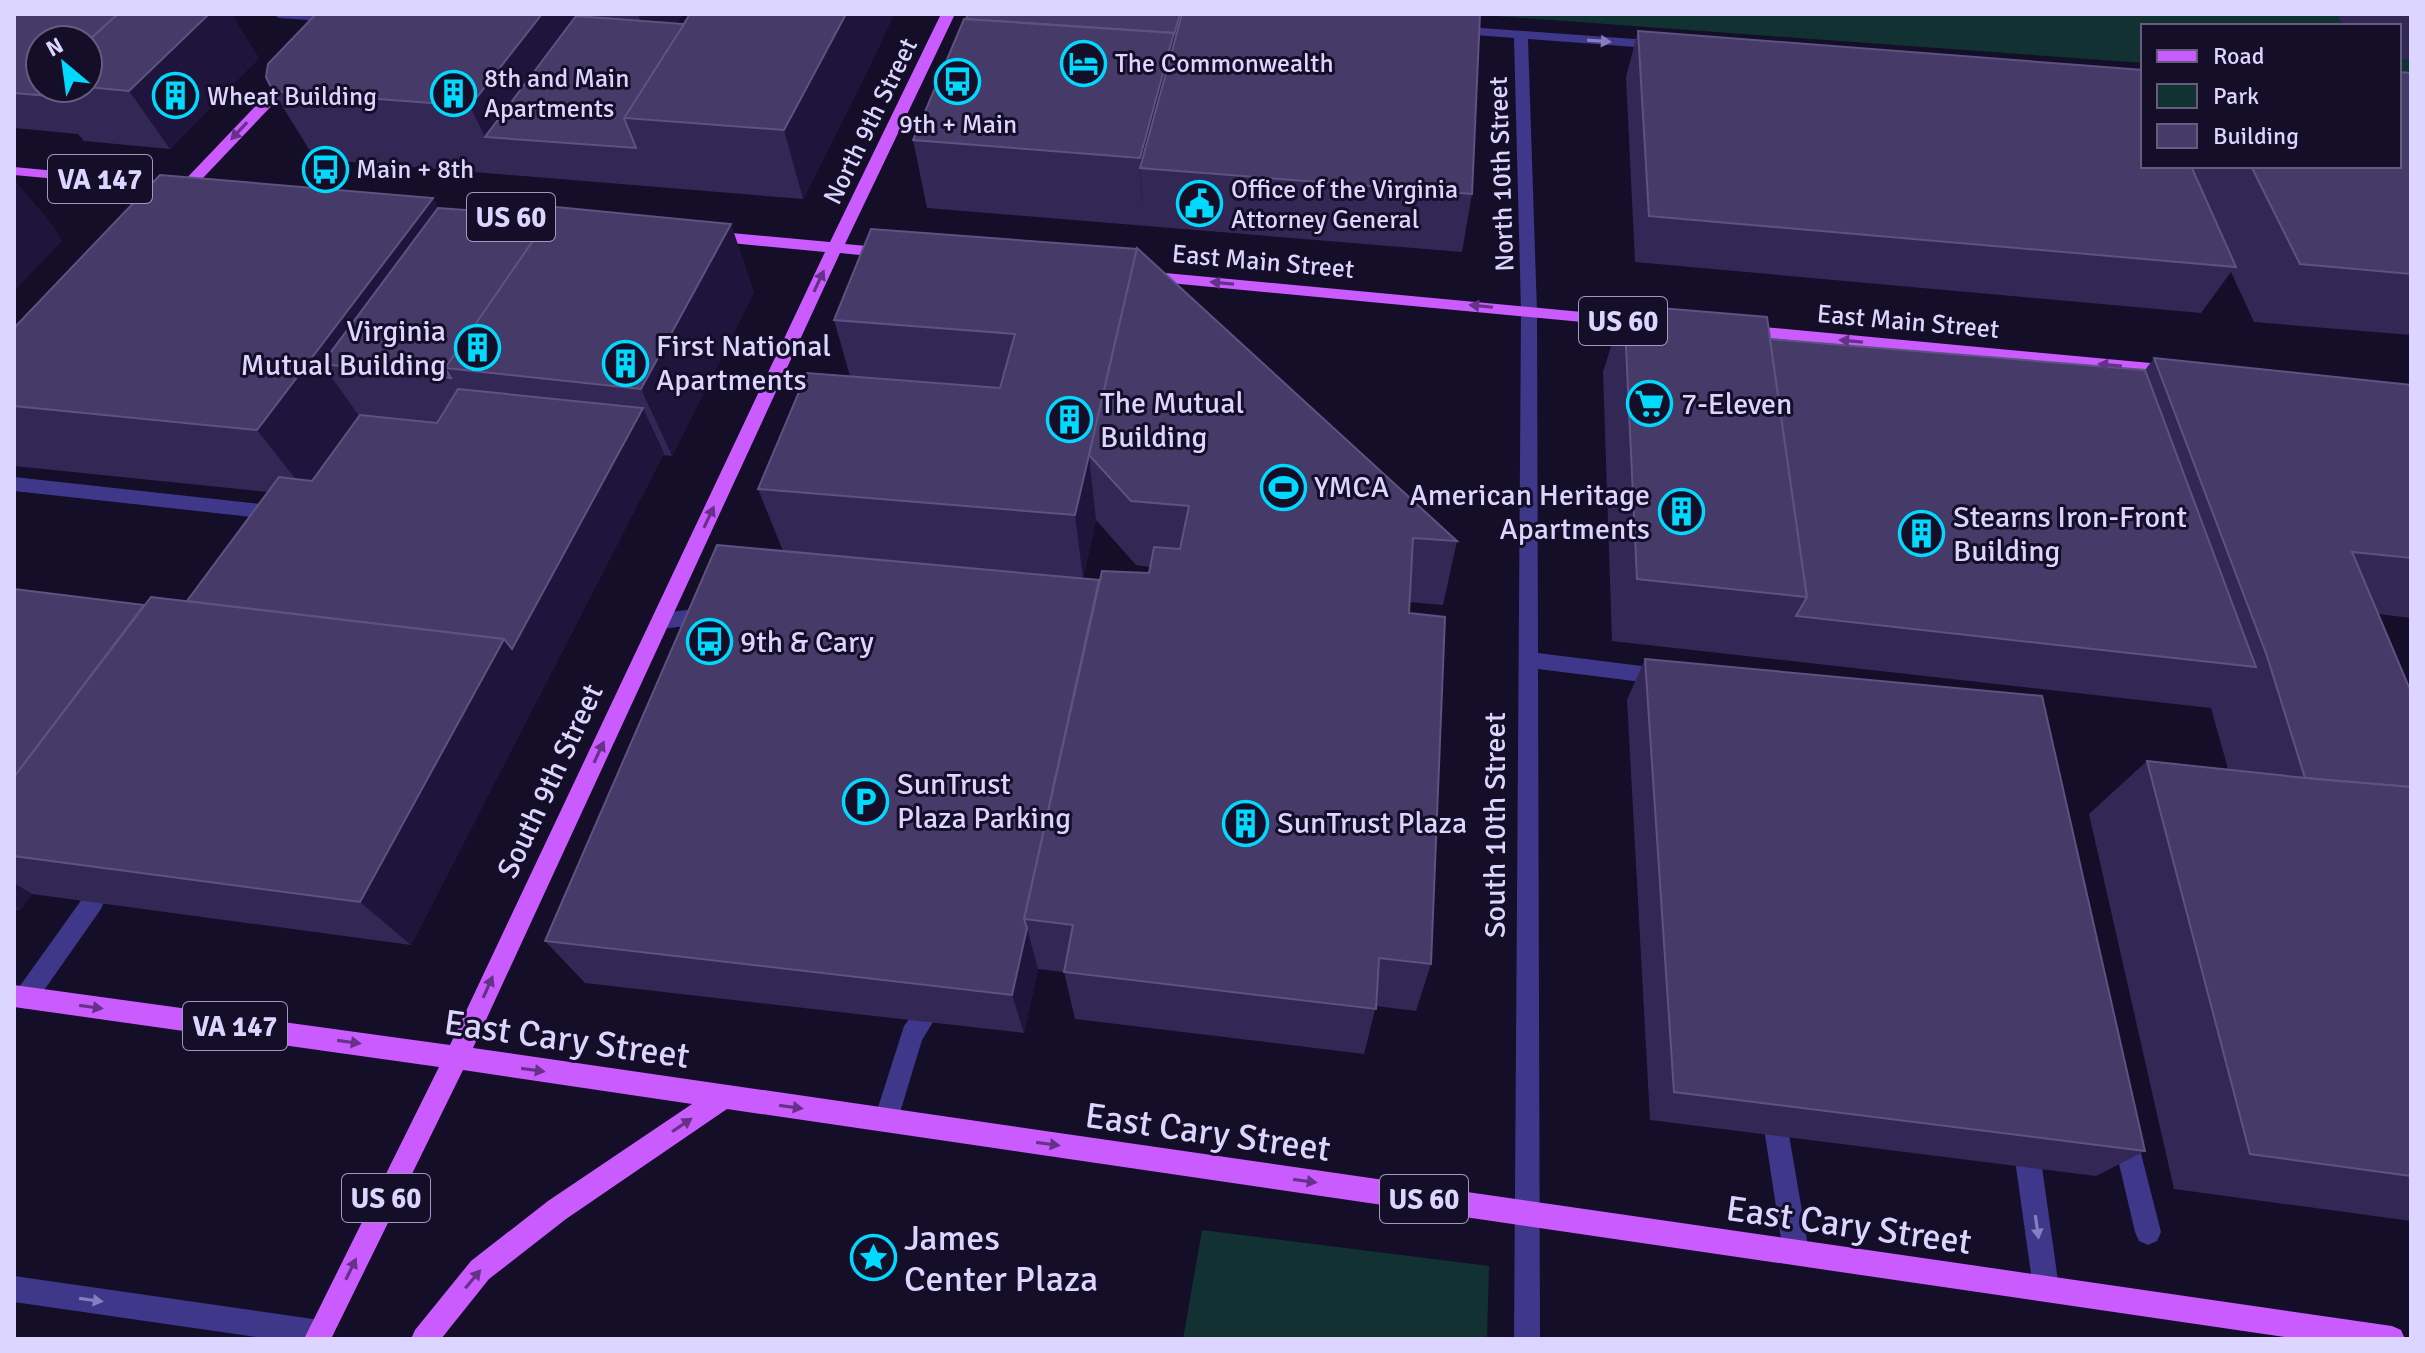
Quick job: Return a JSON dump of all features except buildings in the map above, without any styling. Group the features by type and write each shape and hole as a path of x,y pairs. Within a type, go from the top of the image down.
{"main road":[{"name":"North 9th Street","path":"835,248 948,14"},
{"path":"167,207 305,62"},
{"name":"VA 147","path":"14,171 187,187"},
{"path":"187,187 214,189"},
{"path":"701,235 901,254"},
{"name":"South 9th Street","path":"318,1336 456,1058 835,248"},
{"name":"East Main Street","path":"1132,275 1659,324"},
{"name":"East Main Street","path":"1721,330 2192,373"},
{"name":"East Cary Street","path":"20,997 2392,1339"},
{"path":"424,1339 480,1270 557,1210 724,1097"}],"street":[{"path":"279,14 345,20"},
{"path":"1445,29 1674,46"},
{"name":"North 10th Street","path":"1521,34 1529,312"},
{"name":"South 10th Street","path":"1527,1339 1529,312"},
{"path":"14,484 296,515"},
{"path":"661,621 729,613"},
{"path":"1527,660 1695,680"},
{"path":"20,997 93,902"},
{"path":"886,1120 912,1034 921,1022"},
{"path":"2121,1120 2148,1232"},
{"path":"1777,1135 1796,1252"},
{"path":"2029,1167 2046,1288"},
{"path":"14,1289 318,1336"}],"green space":[{"path":"1468,14 2411,14 2411,82 2401,81 2401,24 2141,24 2141,63"},
{"path":"1202,1230 1489,1266 1487,1339 1183,1339"}],"place":[{"name":"The Commonwealth","path":"1084,63"},
{"name":"9th + Main","path":"958,81"},
{"name":"8th and Main Apartments","path":"453,93"},
{"name":"Wheat Building","path":"176,96"},
{"name":"Main + 8th","path":"325,169"},
{"name":"Office of the Virginia Attorney General","path":"1200,204"},
{"name":"Virginia Mutual Building","path":"477,348"},
{"name":"First National Apartments","path":"625,363"},
{"name":"7-Eleven","path":"1650,404"},
{"name":"The Mutual Building","path":"1069,420"},
{"name":"YMCA","path":"1283,487"},
{"name":"American Heritage Apartments","path":"1681,512"},
{"name":"Stearns Iron-Front Building","path":"1922,534"},
{"name":"9th & Cary","path":"709,642"},
{"name":"SunTrust Plaza Parking","path":"866,801"},
{"name":"SunTrust Plaza","path":"1246,823"},
{"name":"James Center Plaza","path":"873,1258"}]}
